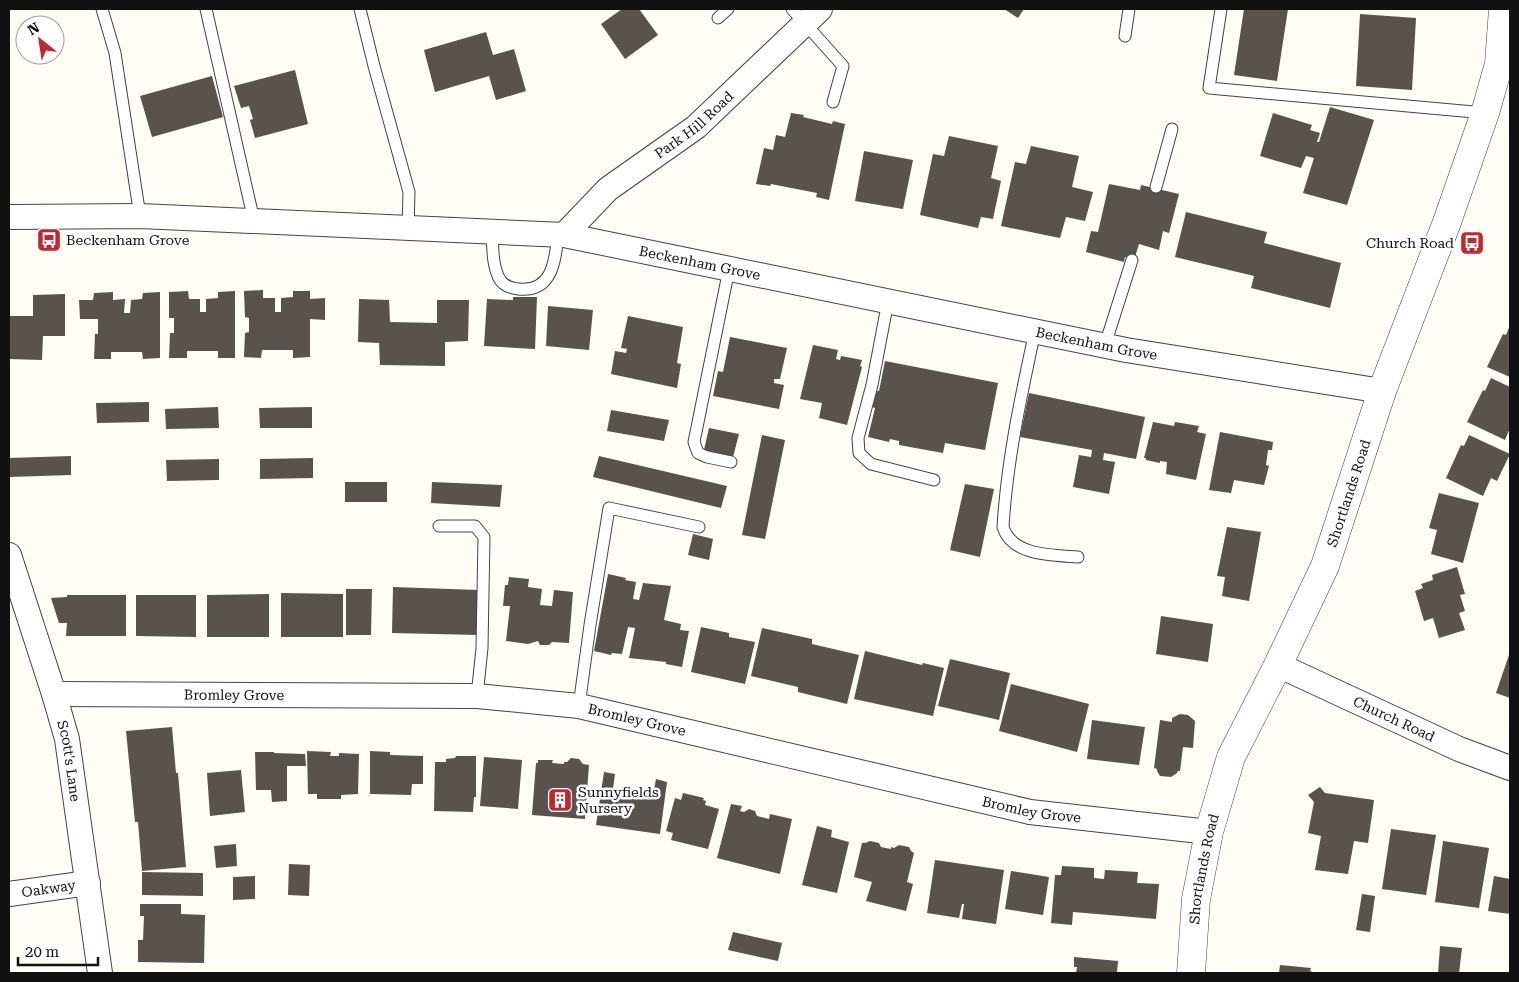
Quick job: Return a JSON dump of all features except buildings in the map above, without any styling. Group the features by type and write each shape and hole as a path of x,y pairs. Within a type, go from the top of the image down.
{"street":[{"name":"Shortlands Road","path":"1191,973 1196,898 1209,832 1231,757 1278,665 1325,566 1382,391 1447,222 1485,113 1499,64 1503,9"},
{"name":"Park Hill Road","path":"561,235 608,189 696,127 806,13"},
{"name":"Beckenham Grove","path":"9,216 140,216 561,235 1035,330 1106,346 1382,391"},
{"name":"Scott's Lane","path":"9,555 54,694 66,739 100,973"},
{"name":"Church Road","path":"1278,665 1459,748 1510,768"},
{"name":"Bromley Grove","path":"54,694 478,696 579,706 1030,812 1209,832"},
{"name":"Oakway","path":"9,894 88,883"}],"lane":[{"path":"102,9 115,53 140,216"},
{"path":"206,9 254,221"},
{"path":"360,9 409,192 408,228"},
{"path":"718,18 728,9"},
{"path":"1125,36 1129,9"},
{"path":"1222,9 1209,88 1485,113"},
{"path":"806,13 842,66 833,102"},
{"path":"1156,187 1172,129"},
{"path":"492,232 494,261 500,280 505,286 528,290 546,281 552,271 561,235"},
{"path":"1106,346 1132,260"},
{"path":"729,268 694,442 698,453 731,462"},
{"path":"888,301 872,385 858,438 859,453 871,464 934,480"},
{"path":"1035,330 1019,403 1008,467 1003,527 1006,536 1023,549 1078,557"},
{"path":"579,706 609,508 699,527"},
{"path":"439,526 475,526 484,537 482,648 478,696"}],"place":[{"name":"Beckenham Grove","path":"49,240"},
{"name":"Church Road","path":"1472,243"},
{"name":"Sunnyfields Nursery","path":"560,800"}]}
